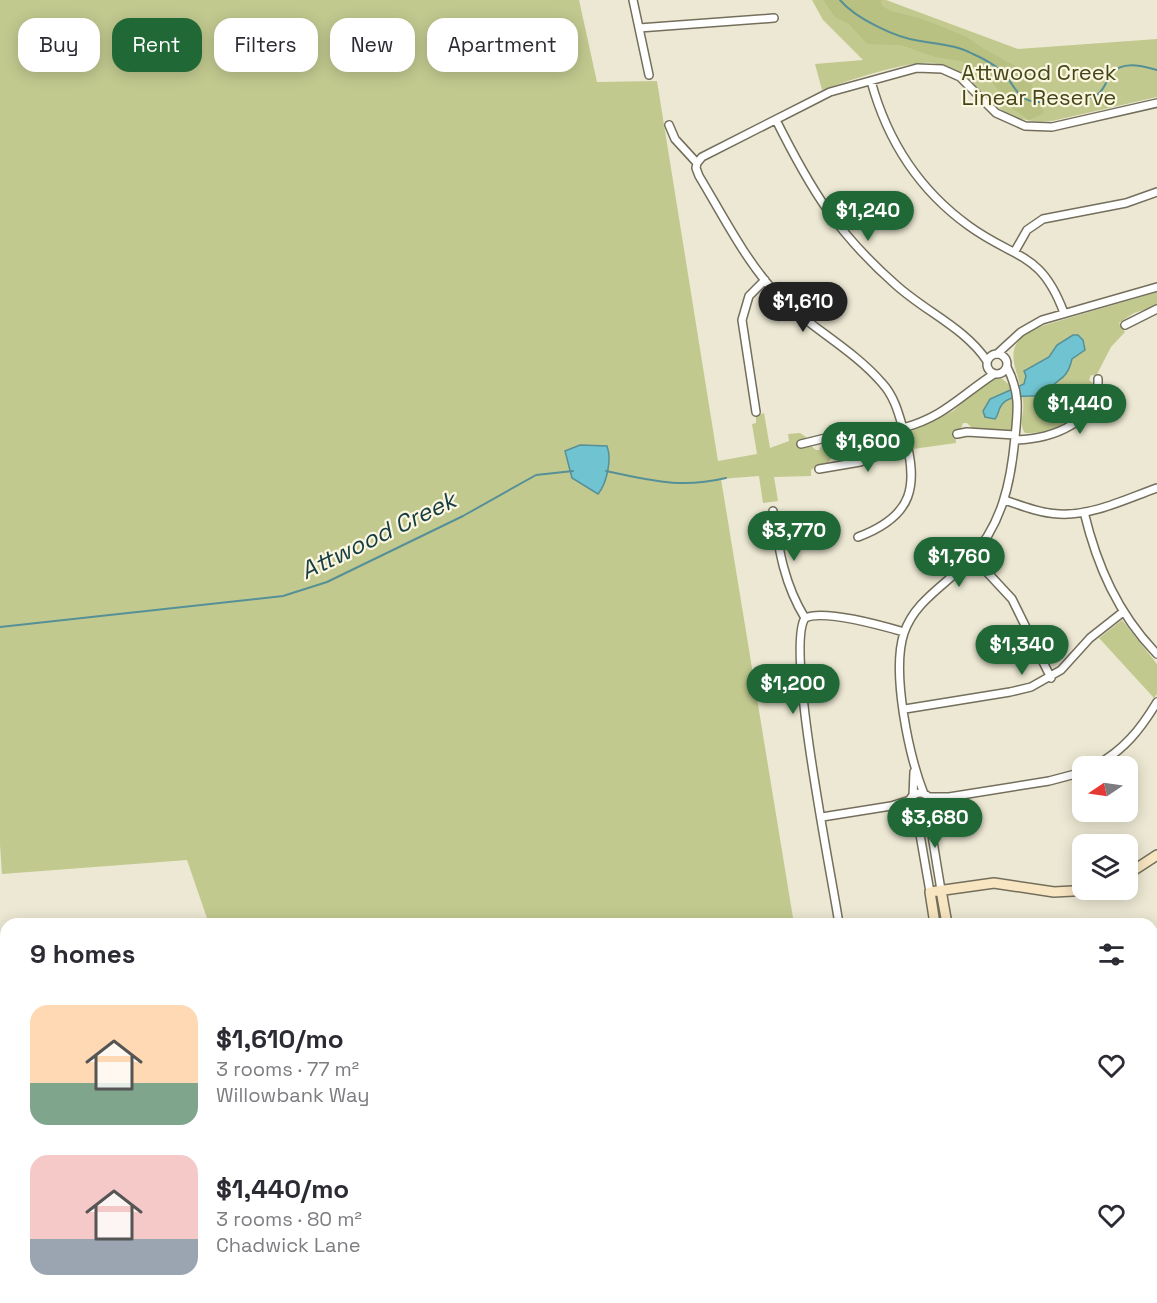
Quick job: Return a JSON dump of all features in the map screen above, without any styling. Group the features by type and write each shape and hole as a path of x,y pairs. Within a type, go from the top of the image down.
{"street":[{"path":"633,0 649,75"},
{"path":"639,28 774,18"},
{"path":"696,163 702,157 830,92 917,68 942,69 960,77 987,105 1006,120 1037,128 1157,103"},
{"path":"871,81 880,112 890,134 923,185 970,227 1015,251 1043,273 1057,294 1064,313"},
{"path":"776,120 808,184 843,232 909,296 977,346 1003,356 1019,408 1012,474 1005,500 988,536 973,556 926,598 916,610 904,632 898,663 914,770 928,802 946,918"},
{"path":"669,125 675,139 696,163 699,176 765,280 787,303 882,382 895,402 913,472 908,496 904,506 882,527 858,537"},
{"path":"1015,251 1027,230 1043,219 1126,202 1157,192"},
{"path":"756,412 742,320 749,296 765,280"},
{"path":"977,385 995,354 1030,326 1064,313 1157,287"},
{"path":"1125,325 1157,309"},
{"path":"801,444 842,434 902,427 924,421 949,409 977,385 998,374 1007,364 1013,341"},
{"path":"977,346 987,365 1013,383"},
{"path":"957,434 967,432 1037,438 1077,423 1086,416 1096,396 1098,378"},
{"path":"819,469 860,462 908,446"},
{"path":"1005,500 1047,513 1084,512 1157,488"},
{"path":"773,511 786,581 805,618 800,635 801,678 812,767 838,918"},
{"path":"1084,512 1099,562 1123,612 1157,654"},
{"path":"973,556 1001,585 1016,605 1051,678"},
{"path":"904,709 1010,693 1051,678 1101,628 1123,612"},
{"path":"805,618 815,615 864,621 904,632"},
{"path":"1111,756 1123,748 1136,734 1157,702"},
{"path":"914,770 912,811 918,823 934,918"},
{"path":"822,818 891,806 911,798 928,802 1072,775"},
{"path":"891,806 921,814 928,802"},
{"path":"1138,867 1157,855"},
{"path":"930,892 994,883 1054,892 1072,891"}],"green space":[{"path":"0,0 579,0 597,82 657,81 718,461 757,454 752,424 756,423 756,416 764,413 770,448 789,441 788,434 800,433 806,437 802,443 803,447 810,445 816,450 819,450 824,441 900,430 904,443 851,462 840,462 832,457 828,464 818,465 811,470 811,476 774,477 778,501 763,503 759,476 721,479 793,918 207,918 187,860 2,874 0,845"},
{"name":"Attwood Creek Linear Reserve","path":"812,0 886,0 1018,49 1157,39 1157,97 1052,121 1029,121 998,107 965,76 951,68 933,63 893,68 822,90 815,64 863,60 823,20"},
{"path":"823,0 881,0 882,6 891,11 922,19 965,36 1026,72 1044,113 1029,120 1010,107 985,72 961,61 935,57 901,45 867,44 849,24 835,17"},
{"path":"1157,292 1157,306 1134,313 1119,323 1125,332 1111,347 1096,376 1091,375 1089,380 1095,385 1094,396 1080,414 1059,427 1047,431 1025,433 1022,426 1021,388 1013,357 1019,340 1029,332 1045,325"},
{"path":"1000,377 1013,388 1015,411 1012,431 975,431 967,423 963,423 961,429 955,432 956,443 913,449 910,434 912,431 953,411 982,385"},
{"path":"1122,620 1157,664 1157,694 1154,698 1099,638"}],"water":[{"path":"1073,335 1078,335 1083,340 1085,350 1072,359 1067,372 1046,395 1010,399 1001,406 995,419 985,417 983,411 990,399 1024,384 1026,376 1024,371 1049,357 1057,345"},
{"path":"580,445 607,446 608,471 598,494 572,478 565,451"}],"waterway":[{"name":"Attwood Creek","path":"840,0 855,14 888,31 910,39 954,47 980,57 1000,70 1022,97 1035,102 1061,98 1085,99 1094,96 1102,90 1109,77 1120,67 1138,66 1157,70"},
{"name":"Attwood Creek","path":"0,627 283,596 327,582 463,516 536,475 573,471"},
{"name":"Attwood Creek","path":"606,471 679,483 726,478"}]}
